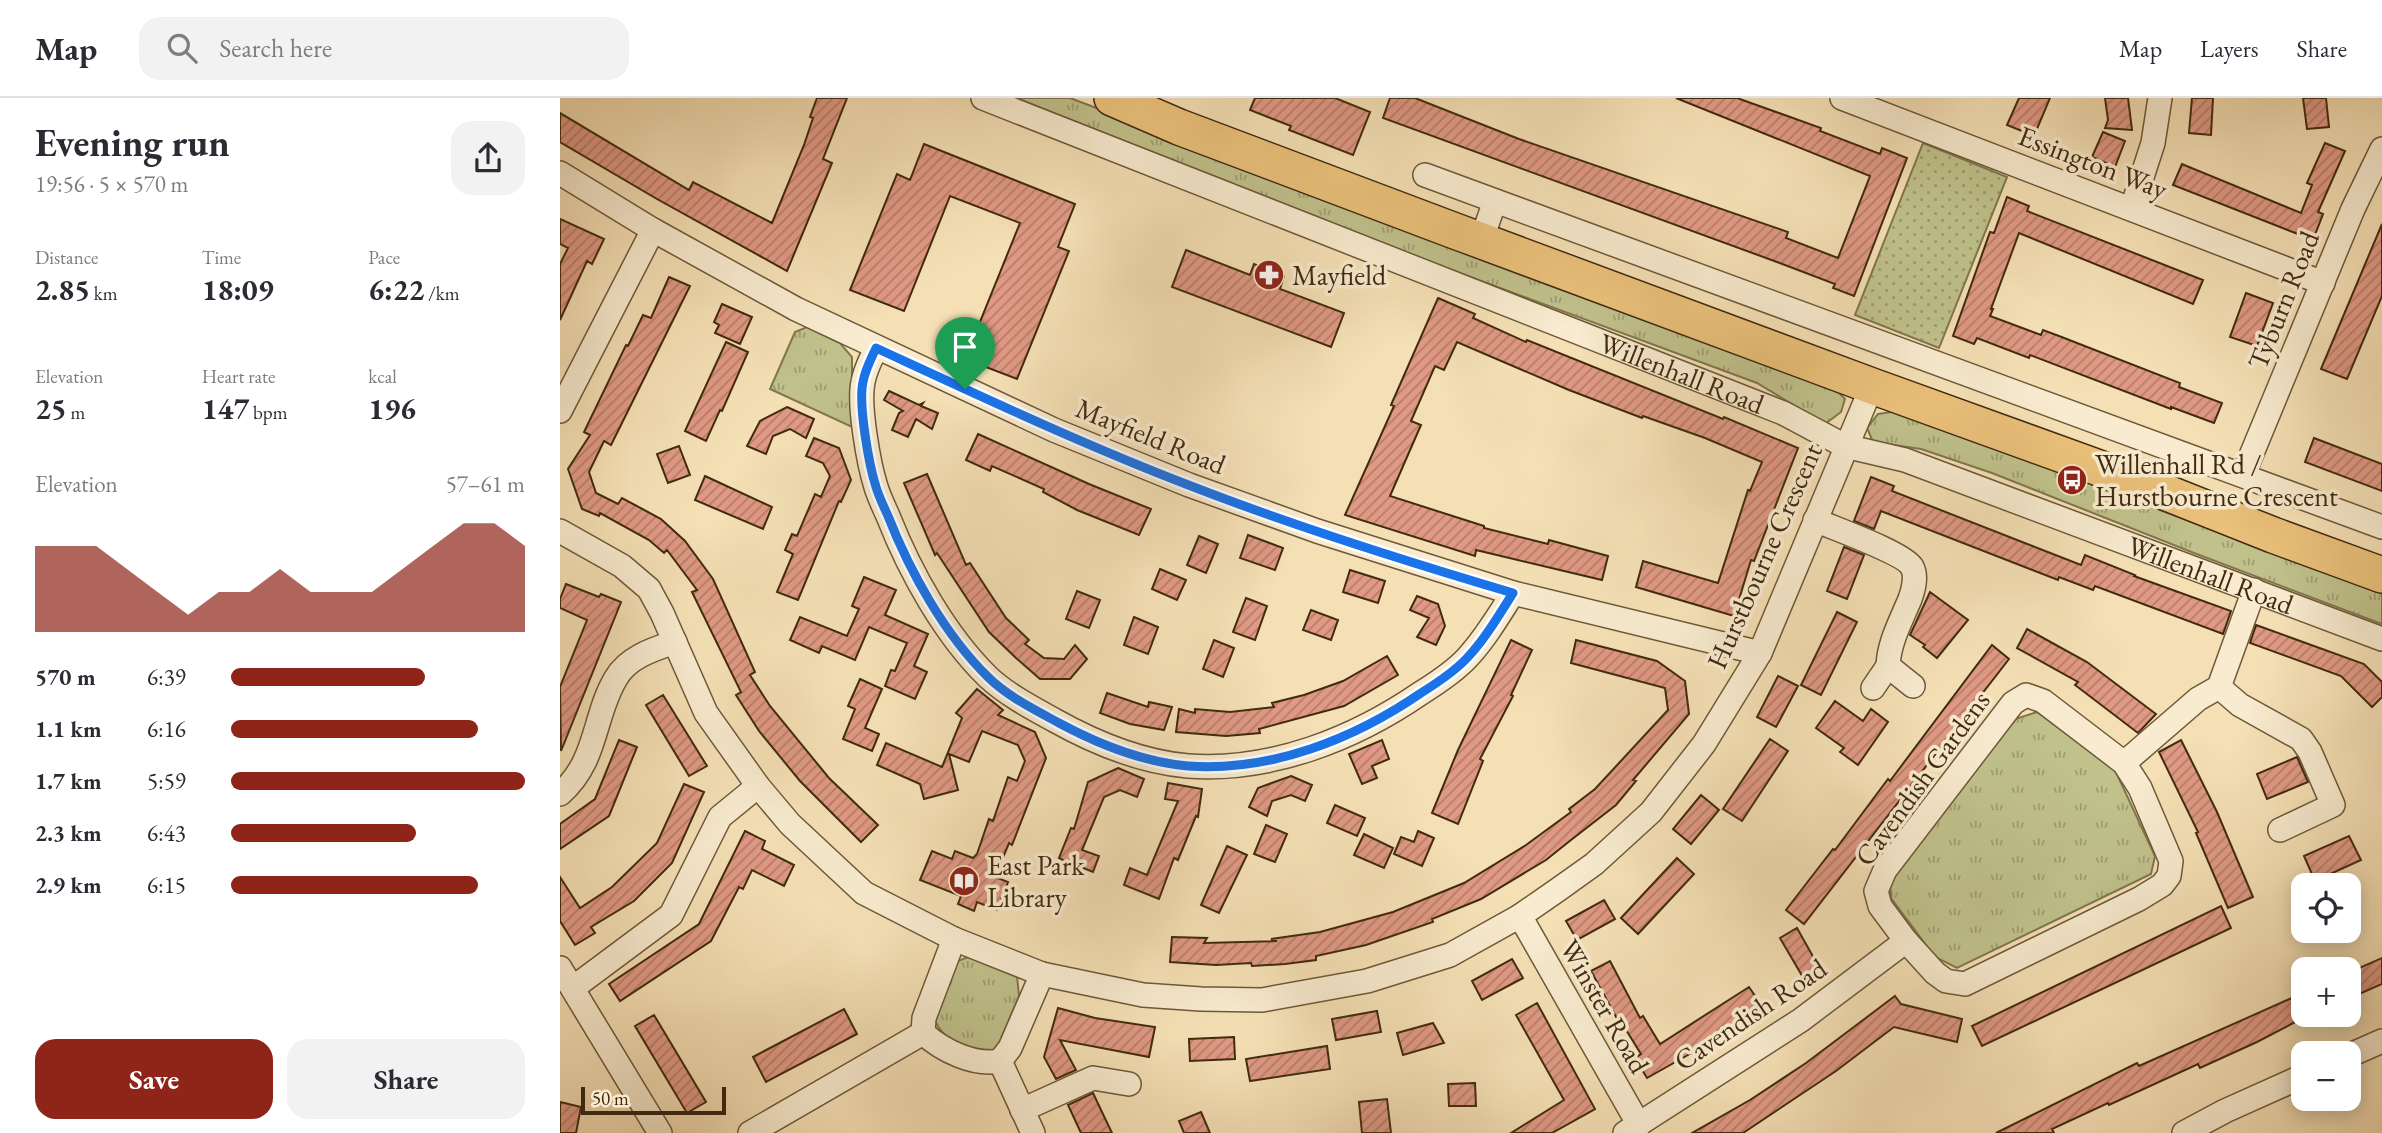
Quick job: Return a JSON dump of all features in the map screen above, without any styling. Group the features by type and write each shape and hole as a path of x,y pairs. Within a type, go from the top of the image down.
{"highway":[{"name":"Willenhall Road","path":"1112,98 1179,127 1481,241 1872,387 2157,489 2382,575"}],"street":[{"name":"Willenhall Road","path":"983,98 1783,413 1846,446 1905,460 2382,639"},
{"name":"Essington Way","path":"1842,98 2323,283"},
{"path":"2132,208 2153,143 2160,98"},
{"name":"Tyburn Road","path":"2243,475 2353,209 2382,149"},
{"name":"Mayfield Road","path":"560,173 736,278 876,348 1054,430 1189,485 1317,531 1513,593 1760,653"},
{"path":"1425,175 2382,527"},
{"path":"1481,241 1495,201"},
{"path":"560,411 653,230"},
{"path":"876,348 862,385 866,433 875,486 901,546 944,626 990,679 1034,709 1082,735 1141,757 1187,766 1226,766 1288,756 1362,729 1438,682 1467,659 1513,593"},
{"name":"Hurstbourne Crescent","path":"560,531 622,566 649,589 706,713 758,786 790,824 864,892 954,939 1042,974 1143,995 1262,1000 1367,981 1450,955 1520,916 1594,864 1651,813 1704,744 1760,653 1872,387"},
{"path":"1815,520 1899,556 1912,567 1915,579 1912,595 1893,639 1888,666 1873,688"},
{"path":"2124,763 2198,699 2219,687 2254,590"},
{"path":"560,793 571,784 584,763 616,676 647,651 675,642"},
{"path":"1888,666 1913,686"},
{"path":"2219,687 2240,705 2301,739 2310,752 2333,805 2280,830"},
{"name":"Cavendish Gardens","path":"2026,695 2043,701 2124,763 2140,788 2171,861 2169,876 2162,885 1965,984 1945,981 1906,941 1880,905 1876,891 1885,870 2013,703 2026,695"},
{"path":"573,988 671,915 720,817 758,786"},
{"name":"Winster Road","path":"1520,916 1632,1129"},
{"path":"923,1033 924,1018 954,939"},
{"name":"Cavendish Road","path":"1632,1129 1801,1020 1906,941"},
{"path":"560,968 660,1133"},
{"path":"923,1033 937,1045 985,1064 1000,1061 1010,1048 1042,974"},
{"path":"750,1133 923,1033"},
{"path":"2361,1050 2382,1041"},
{"path":"1000,1061 1033,1133"},
{"path":"1022,1110 1093,1078 1129,1084"},
{"path":"2184,1133 2291,1081"}],"green space":[{"path":"1016,98 1070,98 1831,385 1845,399 1841,412 1825,424 1757,383 1411,255"},
{"path":"1923,143 2007,177 1939,348 1855,315"},
{"path":"807,327 840,343 852,357 852,427 770,389 795,332"},
{"path":"1898,411 2382,594 2382,624 1992,473 1921,449 1873,442 1867,428 1878,414"},
{"path":"2037,712 2115,770 2155,856 2151,874 1957,968 1935,957 1891,898 1890,882 2015,719"},
{"path":"970,956 1017,976 1019,996 996,1051 977,1052 959,1046 945,1035 934,1019 956,962"}],"building":[{"path":"817,98 847,98 823,159 832,163 787,271 560,142 560,113 689,190 693,182 772,223 804,145"},
{"path":"1255,98 1335,98 1370,112 1353,155 1289,130 1291,126 1250,110"},
{"path":"1390,98 1415,98 1519,139 1788,232 1786,238 1838,258 1870,176 1676,98 1737,98 1821,128 1820,131 1880,154 1882,148 1907,158 1854,296 1833,288 1835,284 1777,262 1383,118"},
{"path":"2019,98 2050,98 2034,136 2007,125"},
{"path":"2105,98 2128,98 2132,130 2105,128 2108,120"},
{"path":"2192,98 2213,98 2211,135 2189,133"},
{"path":"2303,98 2326,98 2329,127 2307,129"},
{"path":"2103,132 2125,141 2115,167 2092,157"},
{"path":"2325,143 2345,151 2318,212 2323,214 2313,240 2173,185 2182,164 2301,213 2312,185 2307,183"},
{"path":"924,144 1075,204 1058,247 1069,251 1017,379 965,359 1020,223 950,196 904,311 850,290 897,174 910,180"},
{"path":"2007,197 2029,206 2027,211 2203,280 2193,304 2019,233 1990,316 2041,335 2043,330 2059,336 2180,383 2179,387 2222,403 2214,423 2030,355 2029,358 1977,338 1974,344 1953,336 1990,232 1994,233"},
{"path":"560,219 604,239 592,264 587,261 560,320 560,264 568,248 560,244"},
{"path":"2382,224 2382,296 2347,379 2321,369"},
{"path":"1186,250 1250,275 1254,264 1284,276 1280,289 1344,313 1331,347 1172,287"},
{"path":"669,277 690,286 611,445 604,441 589,472 596,493 618,504 622,498 661,519 685,541 713,579 755,672 750,675 770,706 829,778 878,825 861,842 800,781 759,731 736,695 741,692 692,592 697,590 667,550 664,553 649,540 600,513 599,516 582,509 568,469 590,435 584,432 626,345 628,346 643,315 651,318"},
{"path":"2246,293 2273,303 2257,346 2230,337"},
{"path":"1438,298 1475,314 1473,318 1526,342 1527,340 1798,448 1754,561 1751,560 1734,616 1636,587 1643,561 1718,583 1748,490 1750,491 1762,462 1705,438 1643,416 1642,418 1569,390 1457,342 1444,370 1435,366 1411,421 1421,425 1390,496 1484,528 1548,544 1549,540 1608,556 1602,580 1476,550 1475,556 1345,515 1394,406 1391,405"},
{"path":"722,304 752,317 740,344 715,333 719,325 714,322"},
{"path":"726,342 748,352 706,441 685,431"},
{"path":"889,391 919,405 923,403 921,406 938,413 932,429 916,419 908,437 892,430 899,413 903,411 884,400"},
{"path":"787,407 814,419 806,438 790,429 773,436 766,454 747,446 760,421"},
{"path":"978,434 1151,509 1139,535 1077,510 1043,492 1044,489 992,466 990,471 966,460"},
{"path":"814,438 839,448 851,480 841,502 839,501 798,600 777,592 793,554 785,550 792,534 797,536 815,494 821,497 830,476 823,463 806,456"},
{"path":"2314,438 2382,464 2382,491 2305,462"},
{"path":"679,446 690,475 668,483 657,454"},
{"path":"927,474 966,565 970,563 1006,618 1029,640 1025,644 1044,658 1064,659 1075,645 1087,659 1070,679 1040,679 1016,658 989,632 937,553 935,555 904,483"},
{"path":"705,476 772,507 763,529 695,500"},
{"path":"1871,477 1894,486 1892,491 2081,565 2085,555 2231,611 2223,634 2095,586 2093,590 2059,577 2058,580 1881,511 1874,529 1854,521"},
{"path":"1248,535 1283,548 1275,570 1240,558"},
{"path":"1199,536 1218,544 1206,573 1187,565"},
{"path":"1844,547 1864,555 1847,599 1827,591"},
{"path":"1160,569 1186,580 1177,600 1152,589"},
{"path":"1350,570 1385,581 1378,603 1343,592"},
{"path":"864,577 896,590 885,615 928,634 914,666 927,672 915,699 885,686 907,643 869,627 855,660 822,646 819,653 790,640 800,617 847,636 859,609 852,606"},
{"path":"566,584 621,602 561,751 560,687 587,620 560,608 560,599"},
{"path":"1077,591 1100,600 1089,628 1066,619"},
{"path":"1930,592 1968,620 1937,658 1923,647 1925,645 1910,635"},
{"path":"1417,596 1438,604 1445,626 1436,645 1417,637 1429,618 1410,610"},
{"path":"1246,598 1267,606 1255,640 1233,632"},
{"path":"1311,610 1338,620 1331,640 1303,630"},
{"path":"1837,612 1857,622 1821,695 1801,685"},
{"path":"1134,617 1158,627 1148,654 1124,645"},
{"path":"2256,625 2364,664 2382,682 2382,697 2372,707 2341,676 2250,643"},
{"path":"2027,629 2087,662 2156,714 2138,733 2075,685 2078,682 2017,648"},
{"path":"1214,640 1234,648 1223,677 1203,669"},
{"path":"1511,640 1532,650 1511,695 1513,696 1480,759 1483,761 1458,824 1432,813 1458,750"},
{"path":"1576,640 1657,661 1685,681 1689,714 1633,780 1636,781 1616,805 1546,860 1481,899 1432,919 1433,922 1366,945 1316,956 1316,960 1252,966 1251,963 1216,965 1170,962 1172,937 1207,938 1204,943 1277,941 1271,939 1320,932 1393,912 1464,883 1526,845 1571,812 1569,809 1595,789 1668,710 1665,688 1571,663"},
{"path":"1992,645 2009,659 1804,924 1786,910 1888,779 1890,781"},
{"path":"1387,656 1398,675 1344,706 1259,729 1260,733 1226,736 1176,732 1179,709 1195,713 1195,709 1230,712 1274,707 1272,703 1343,681"},
{"path":"1778,676 1798,686 1776,727 1757,717"},
{"path":"860,679 882,689 865,728 879,734 872,751 843,739 855,709 848,706"},
{"path":"977,689 1003,710 998,715 1035,732 1046,758 1012,845 1009,843 995,877 1008,882 997,910 977,902 974,911 958,904 961,896 920,880 932,851 952,859 955,851 973,858 977,854 989,819 993,821 1008,777 1017,781 1025,761 1018,745 982,731 969,762 949,754 958,790 924,799 920,784 877,765 886,743 942,767 962,718 956,713"},
{"path":"1107,693 1148,707 1149,702 1172,707 1164,730 1130,724 1100,713"},
{"path":"663,695 707,766 689,776 646,705"},
{"path":"1835,701 1863,721 1871,709 1888,722 1858,765 1840,752 1844,748 1816,728"},
{"path":"1770,739 1788,751 1742,821 1723,809"},
{"path":"619,740 637,747 609,816 560,849 560,824 595,799"},
{"path":"1382,740 1389,759 1372,766 1377,778 1362,784 1349,754"},
{"path":"2181,740 2217,812 2253,897 2228,908 2196,833 2198,832 2159,752"},
{"path":"2297,757 2308,782 2267,799 2257,774"},
{"path":"1118,768 1144,779 1137,797 1120,790 1104,797 1082,850 1099,856 1093,872 1076,865 1073,872 1063,869 1065,861 1059,858 1071,828 1074,829 1088,782"},
{"path":"1291,776 1312,785 1305,801 1291,795 1272,801 1267,816 1249,807 1258,788"},
{"path":"1168,783 1202,789 1198,817 1196,816 1178,860 1174,858 1159,899 1124,885 1130,868 1147,875 1178,801 1165,799"},
{"path":"684,784 704,792 672,863 634,901 591,927 595,933 575,945 560,921 560,877 580,908 612,887 657,843"},
{"path":"1701,795 1719,810 1691,844 1673,829"},
{"path":"1335,805 1365,818 1357,836 1327,823"},
{"path":"1266,825 1287,834 1275,862 1254,854"},
{"path":"745,831 765,841 762,849 794,865 784,886 752,870 743,889 739,887 711,941 620,1001 609,984 699,924"},
{"path":"1418,831 1434,838 1422,866 1394,854 1401,837 1414,842"},
{"path":"1364,834 1393,848 1384,868 1354,855"},
{"path":"2349,836 2361,860 2333,873 2311,873 2304,856"},
{"path":"1227,846 1247,855 1219,913 1201,905"},
{"path":"1677,858 1694,874 1638,934 1621,918"},
{"path":"1604,900 1615,919 1577,940 1566,921"},
{"path":"2221,906 2231,928 1982,1046 1972,1026"},
{"path":"1797,928 1820,969 1804,979 1780,938"},
{"path":"2382,958 2382,984 2361,993 2361,967"},
{"path":"1512,959 1523,978 1482,1000 1472,981"},
{"path":"1610,961 1640,1018 1643,1016 1660,1044 1749,987 1762,1006 1695,1051 1647,1078 1635,1058 1641,1054 1623,1025 1621,1026 1591,971"},
{"path":"1895,996 1901,1004 1962,1019 1957,1042 1894,1027 1836,1071 1743,1133 1692,1133 1750,1100 1806,1063"},
{"path":"2291,998 2291,1024 2257,1042 2200,1068 2198,1064 2109,1105 2108,1103 2052,1129 2054,1133 1996,1133 2137,1063 2139,1066"},
{"path":"1537,1003 1595,1109 1552,1133 1511,1133 1564,1100 1516,1015"},
{"path":"1058,1008 1095,1018 1155,1027 1149,1057 1060,1040 1076,1070 1056,1079 1044,1057"},
{"path":"844,1009 857,1034 766,1082 753,1057"},
{"path":"1377,1011 1381,1032 1336,1040 1332,1019"},
{"path":"654,1015 706,1102 687,1113 635,1026"},
{"path":"1433,1023 1444,1043 1403,1055 1397,1033"},
{"path":"1234,1037 1235,1059 1190,1061 1189,1039"},
{"path":"1327,1046 1330,1069 1250,1081 1246,1059"},
{"path":"1475,1083 1476,1106 1449,1106 1448,1084"},
{"path":"1093,1093 1112,1133 1081,1133 1068,1105"},
{"path":"1387,1099 1391,1133 1362,1133 1359,1102"},
{"path":"560,1102 581,1107 576,1133 560,1133"},
{"path":"1201,1112 1210,1133 1184,1133 1179,1121"}],"place":[{"name":"Mayfield","path":"1269,275"},
{"name":"Willenhall Rd / Hurstbourne Crescent","path":"2072,480"},
{"name":"East Park Library","path":"964,881"}],"route":[{"path":"876,348 965,389 1054,430 1189,485 1317,531 1513,593 1467,659 1438,682 1362,729 1288,756 1226,766 1187,766 1141,757 1082,735 1034,709 990,679 968,657 944,626 895,535 875,486 863,404 862,385 876,348"}]}
